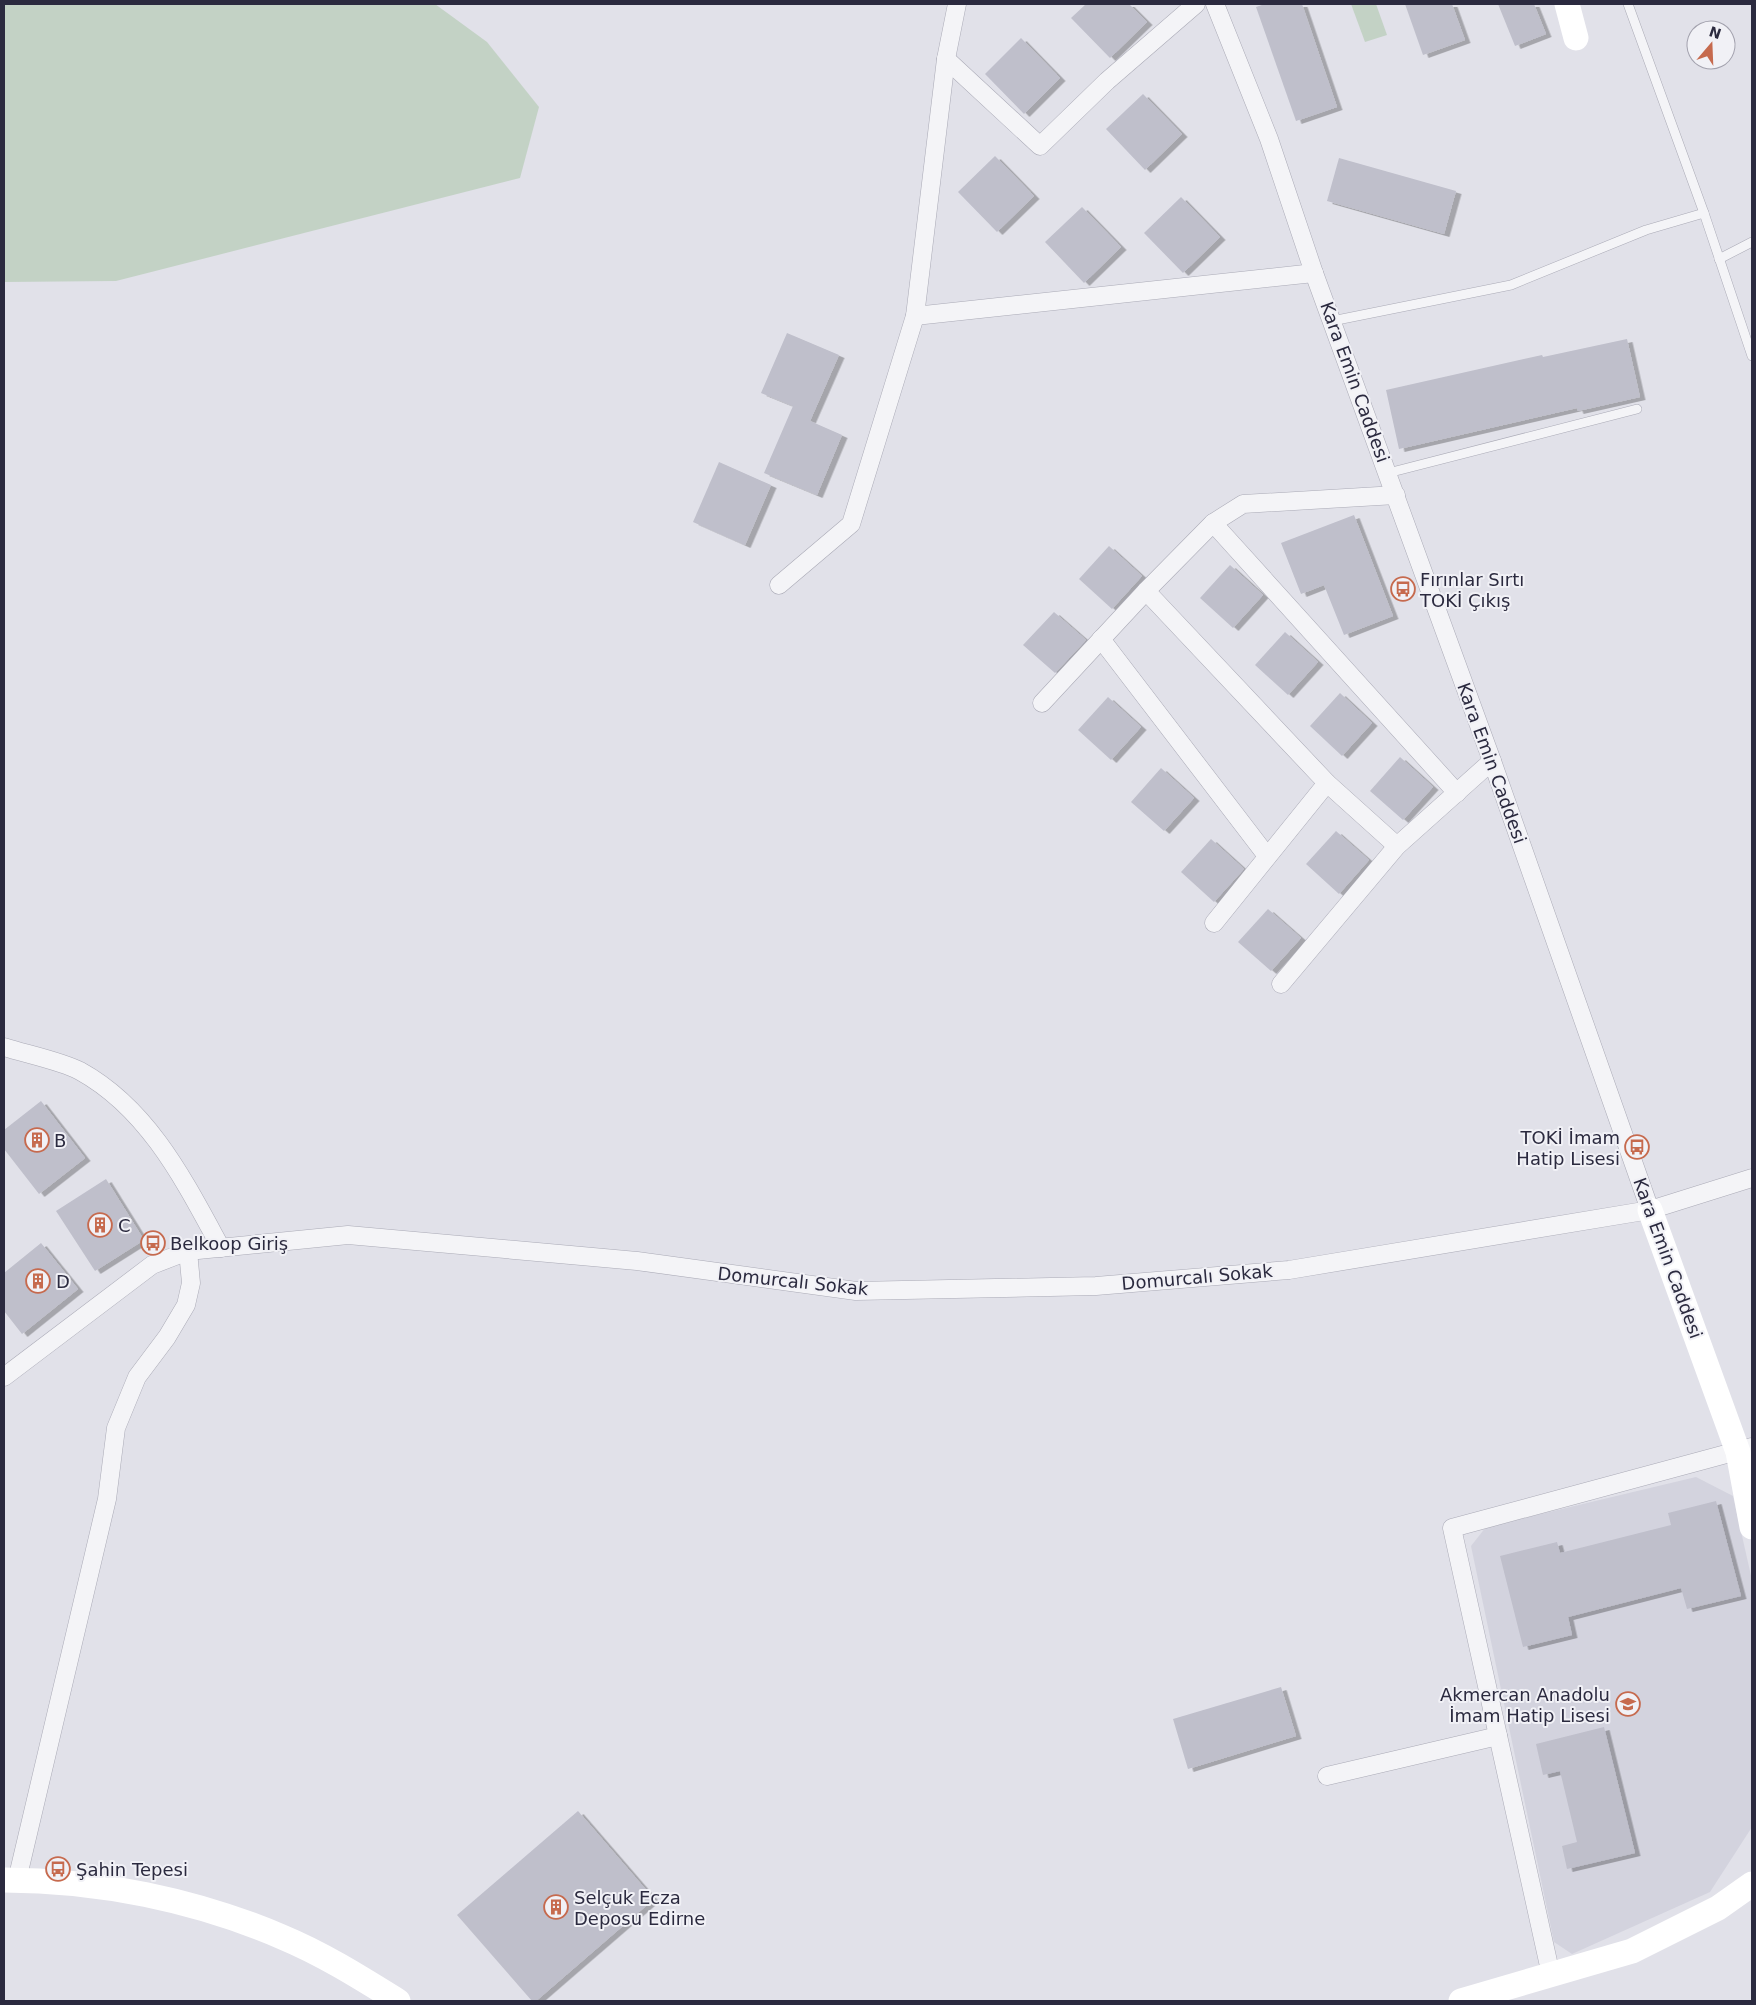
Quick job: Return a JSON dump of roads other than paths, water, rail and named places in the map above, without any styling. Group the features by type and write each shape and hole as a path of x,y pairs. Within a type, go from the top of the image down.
{"street":[{"path":"780,585 851,524 915,316 946,59 957,4"},
{"path":"946,59 1040,146 1107,81 1196,4"},
{"name":"Kara Emin Caddesi","path":"1215,4 1269,139 1314,273 1492,761 1650,1210 1745,1449 1752,1527"},
{"path":"1567,4 1576,38"},
{"path":"915,316 1314,273"},
{"path":"1042,703 1100,639 1213,523 1243,504 1396,495"},
{"path":"1213,523 1457,793"},
{"path":"1146,591 1327,783 1396,846"},
{"path":"1100,639 1267,856"},
{"path":"1281,984 1396,846 1492,761"},
{"path":"1214,923 1327,783"},
{"path":"4,1047 79,1070 121,1099 178,1169 221,1248"},
{"name":"Domurcalı Sokak","path":"4,1377 152,1265 188,1251 348,1235 637,1261 856,1290 1096,1286 1288,1270 1650,1210 1752,1178"},
{"path":"188,1251 191,1283 186,1305 167,1337 137,1377 116,1428 107,1499 10,1880 99,1887 151,1896 237,1919 292,1942 353,1973 398,2001"},
{"path":"1551,1975 1452,1528 1745,1449"},
{"path":"1327,1776 1498,1736"},
{"path":"1460,2001 1632,1951 1718,1908 1752,1884"}],"lane":[{"path":"1628,4 1704,214 1752,356"},
{"path":"1332,321 1511,285 1646,230 1704,214"},
{"path":"1719,259 1752,242"},
{"path":"1388,473 1416,464 1637,409"}],"place":[{"name":"Fırınlar Sırtı TOKİ Çıkış","path":"1403,589"},
{"name":"B","path":"37,1140"},
{"name":"TOKİ İmam Hatip Lisesi","path":"1637,1147"},
{"name":"C","path":"100,1225"},
{"name":"Belkoop Giriş","path":"153,1243"},
{"name":"D","path":"38,1281"},
{"name":"Akmercan Anadolu İmam Hatip Lisesi","path":"1628,1704"},
{"name":"Şahin Tepesi","path":"58,1869"},
{"name":"Selçuk Ecza Deposu Edirne","path":"556,1907"}]}
